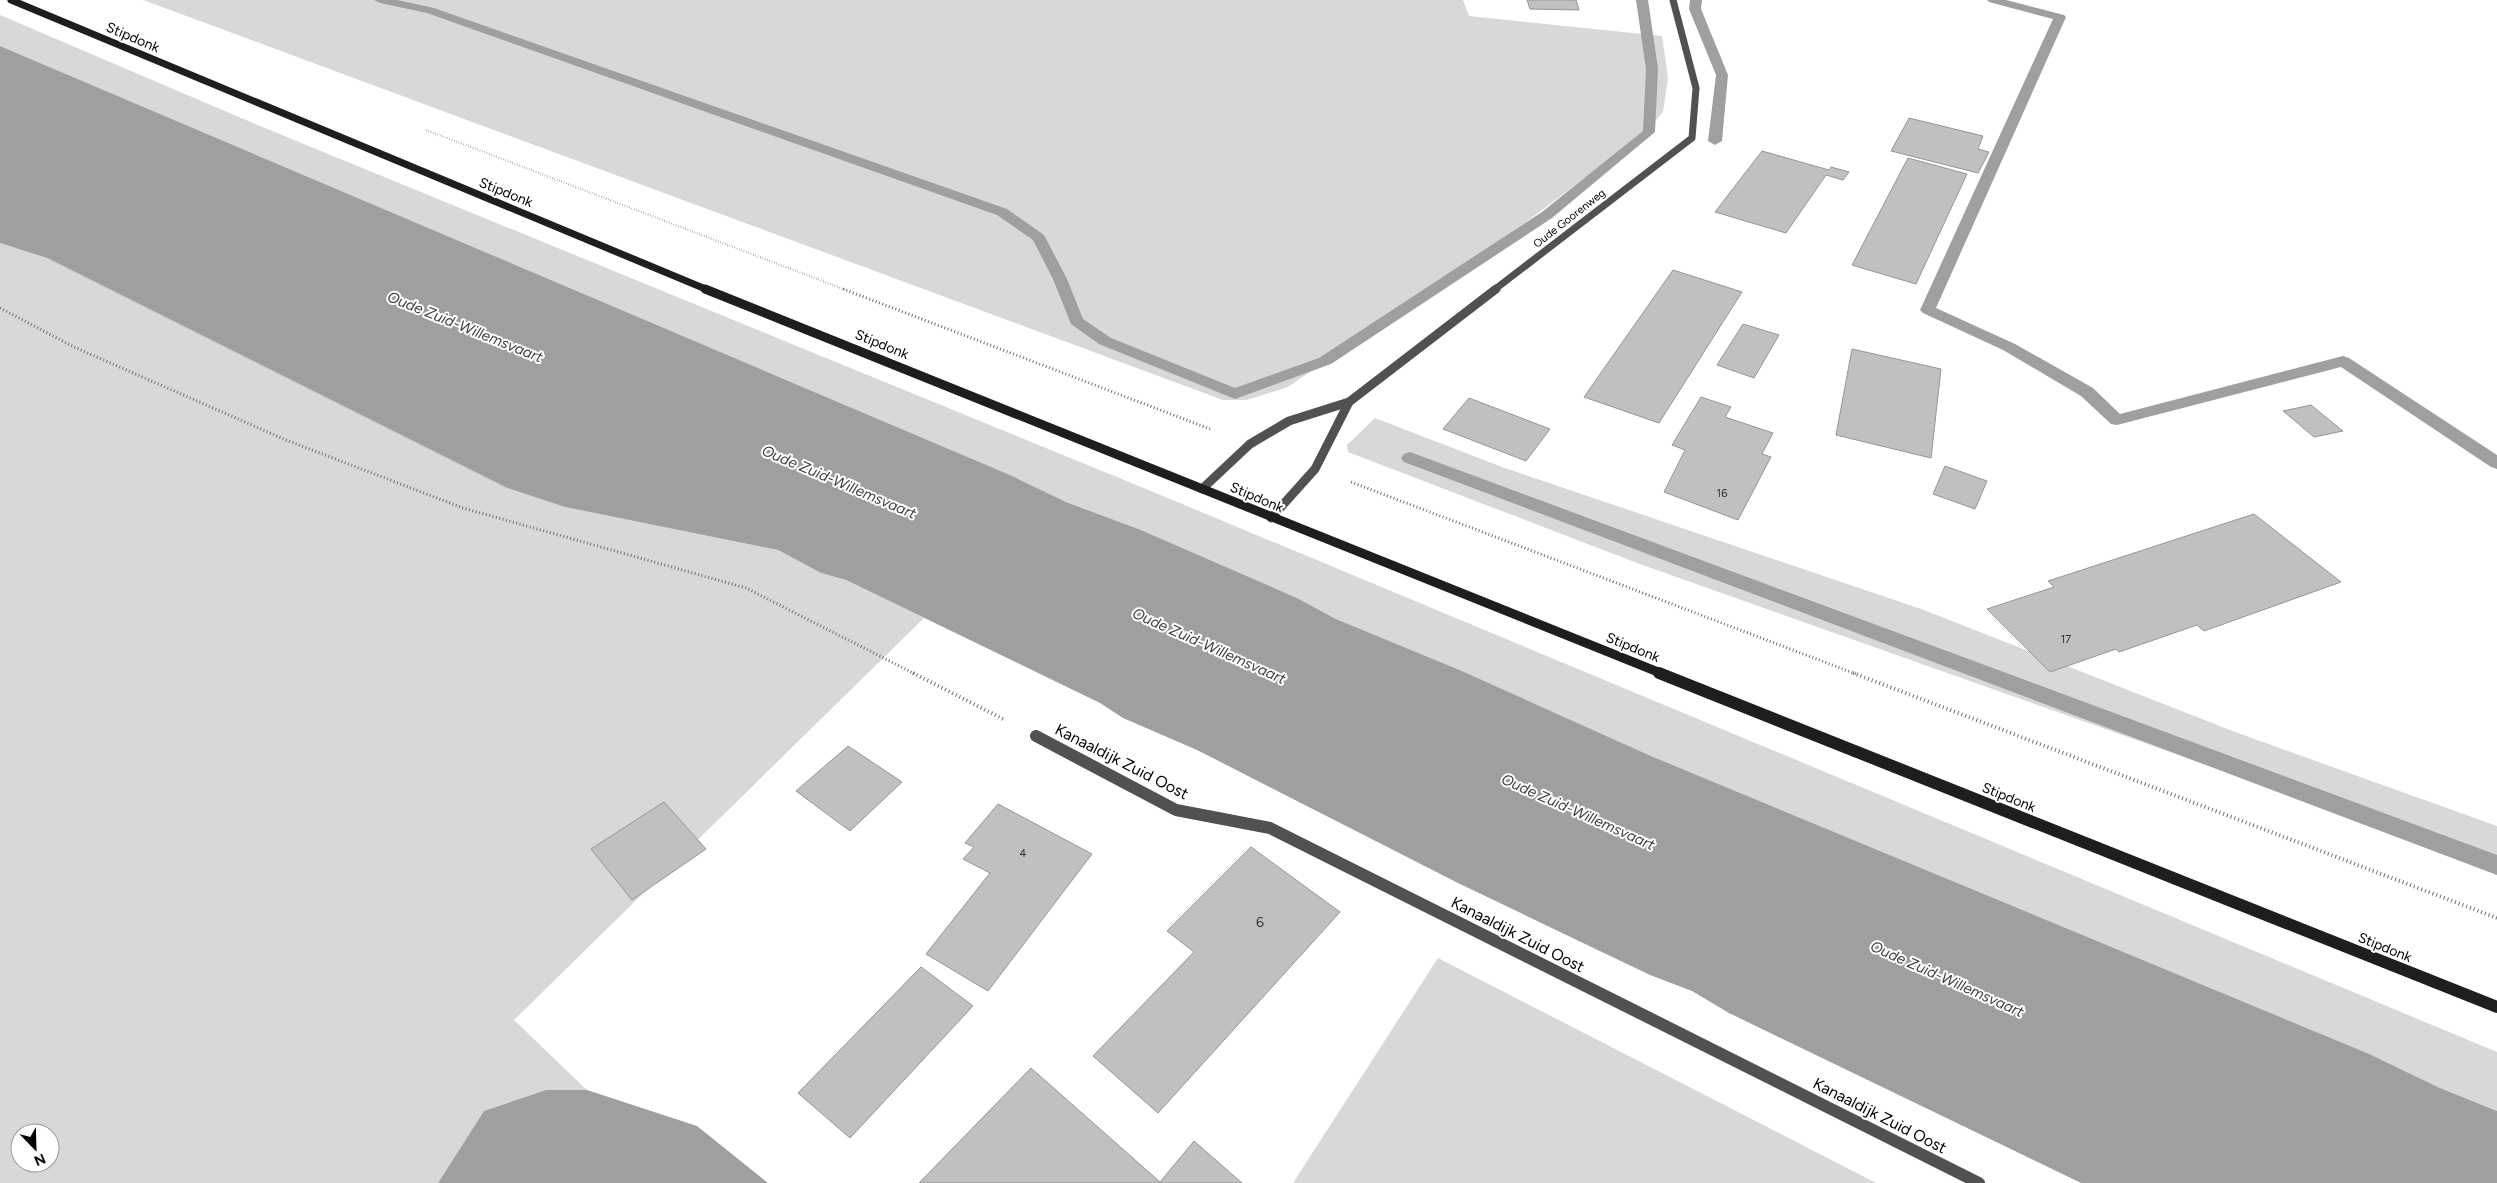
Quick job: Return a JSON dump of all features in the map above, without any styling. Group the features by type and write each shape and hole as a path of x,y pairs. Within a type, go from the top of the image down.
{"main road":[{"name":"Stipdonk","path":"11,0 318,131 1271,518 2497,1007"}],"street":[{"name":"Oude Goorenweg","path":"1202,489 1250,444 1289,420 1349,402 1692,138 1696,88 1673,0"},
{"name":"Oude Goorenweg","path":"1271,518 1315,469 1349,402"},
{"name":"Kanaaldijk Zuid Oost","path":"1036,736 1176,810 1270,828 1979,1183"}],"path":[{"path":"423,128 1250,444"},
{"path":"0,308 74,347 286,440 463,508 746,588 1036,736"},
{"path":"1315,469 2497,918"}],"shaded area":[{"path":"143,0 1463,0 1469,16 1662,36 1668,78 1663,112 1647,131 1526,222 1288,387 1247,400 1223,400"},
{"path":"0,15 260,126 1151,491 2497,1052 2497,1111 2440,1088 2367,1053 1651,756 1462,671 1336,619 1297,598 1141,530 1066,502 1010,475 0,46"},
{"path":"0,243 47,258 507,488 565,507 778,550 821,573 846,580 924,618 514,1020 587,1090 546,1090 484,1111 438,1183 0,1183"},
{"path":"1375,418 1502,467 1924,610 2235,732 2497,826 2497,868 1637,563 1348,452 1347,445"},
{"path":"1438,958 1845,1167 1876,1183 1293,1183"}],"water":[{"name":"Oude Zuid-Willemsvaart","path":"0,46 1010,475 1066,502 1141,530 1297,598 1336,619 1462,671 1651,756 2367,1053 2440,1088 2497,1111 2497,1183 2081,1183 1729,1013 1692,991 1650,975 1458,883 1197,750 1123,718 1100,703 846,580 821,573 778,550 565,507 507,488 47,258 0,243"},
{"path":"546,1090 587,1090 697,1126 768,1183 438,1183 484,1111"}],"building":[{"path":"1527,0 1576,0 1579,10 1530,9"},
{"path":"1909,118 1983,136 1978,149 1989,152 1978,173 1891,151"},
{"path":"1762,151 1829,170 1831,167 1849,172 1843,180 1826,175 1786,233 1715,212"},
{"path":"1908,158 1967,174 1916,284 1852,265"},
{"path":"1673,270 1742,292 1659,423 1584,397"},
{"path":"1743,324 1779,335 1754,378 1717,365"},
{"path":"1852,349 1941,369 1931,458 1836,435"},
{"path":"1701,397 1731,407 1725,417 1773,433 1762,454 1771,457 1738,520 1664,492 1685,450 1672,445"},
{"path":"1469,398 1550,429 1526,461 1443,429"},
{"path":"2311,405 2343,431 2314,437 2283,411"},
{"path":"1945,466 1987,481 1975,509 1933,494"},
{"path":"2254,514 2341,582 2204,631 2197,625 2119,652 2116,649 2050,672 1987,609 2054,587 2048,581"},
{"path":"848,746 902,782 850,831 796,791"},
{"path":"664,802 706,849 632,900 591,849"},
{"path":"998,804 1092,854 988,991 926,954 990,873 963,859 974,847 965,843"},
{"path":"1251,847 1340,912 1158,1113 1093,1056 1194,952 1167,931"},
{"path":"921,967 973,1006 850,1138 798,1093"},
{"path":"1031,1068 1160,1182 1194,1141 1242,1183 919,1183"}],"waterway":[{"path":"380,0 430,10 1002,212 1039,238 1060,279 1076,321 1105,341 1235,394 1325,361 1547,215 1649,132 1652,69 1642,0"},
{"path":"1696,0 1695,9 1722,75 1715,141"},
{"path":"1993,0 2060,17 1928,310 2009,347 2087,392 2117,420 2343,361 2497,463"},
{"path":"1410,458 2497,865"}]}
